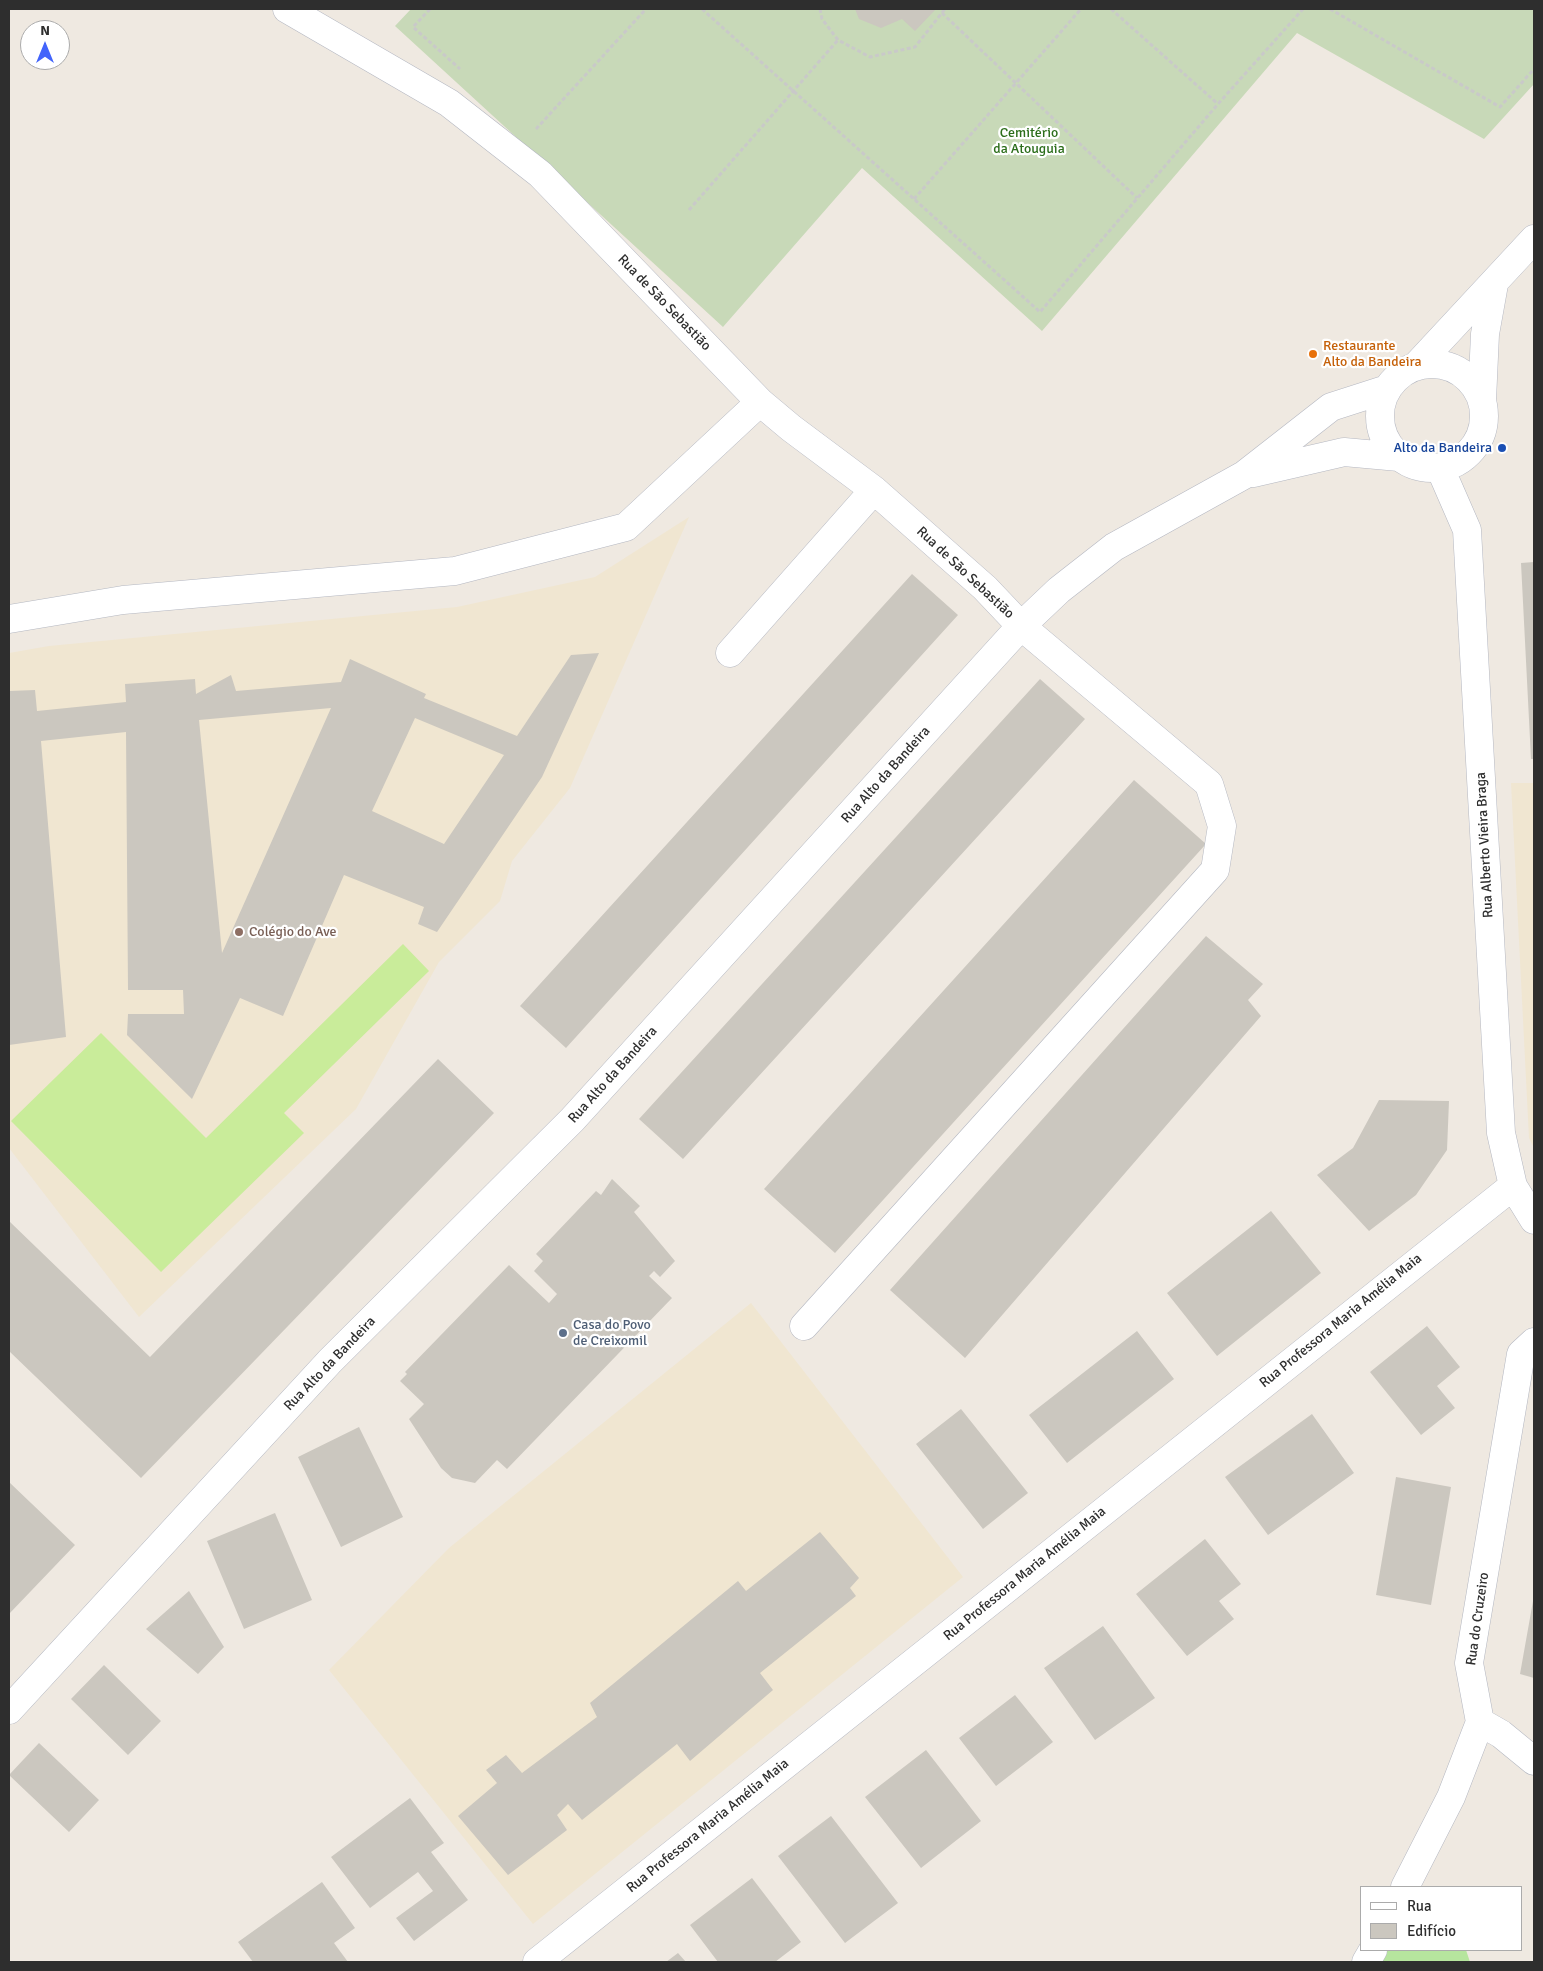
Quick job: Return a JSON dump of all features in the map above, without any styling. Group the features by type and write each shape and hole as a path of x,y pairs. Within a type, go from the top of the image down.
{"street":[{"name":"Rua de São Sebastião","path":"286,9 449,102 540,174 760,402 791,428 874,490 985,588 1022,626 1209,784 1222,826 1215,870 804,1326"},
{"path":"1494,284 1485,334 1482,400 1483,427 1477,444 1457,463 1440,468 1415,467 1400,457 1386,442 1380,424 1380,405 1387,389 1400,375 1416,366 1534,239"},
{"path":"1416,366 1437,364 1455,369 1474,384 1482,400"},
{"name":"Rua Alto da Bandeira","path":"9,1710 330,1361 572,1120 1022,626 1059,590 1114,547 1244,475 1331,407 1387,389"},
{"path":"9,619 123,600 455,571 626,526 760,402"},
{"name":"Rua Alto da Bandeira","path":"1244,475 1344,452 1400,457"},
{"name":"Rua Alberto Vieira Braga","path":"1440,468 1467,530 1501,1133 1513,1186 1534,1220"},
{"path":"730,653 874,490"},
{"name":"Rua Professora Maria Amélia Maia","path":"537,1962 1513,1186"},
{"name":"Rua do Cruzeiro","path":"1480,1722 1469,1663 1522,1354 1534,1342"},
{"path":"1406,1886 1451,1797 1480,1722 1501,1734 1534,1761"},
{"path":"1366,1962 1372,1951"}],"path":[{"path":"430,9 413,27 465,74"},
{"path":"532,134 646,9"},
{"path":"702,9 1040,312 1218,104 1303,9"},
{"path":"820,9 822,19 838,40 870,57 915,48 945,9"},
{"path":"914,199 1082,9"},
{"path":"1111,9 1218,104"},
{"path":"1330,9 1500,107 1534,69"},
{"path":"942,13 1138,198"},
{"path":"688,210 838,40"}],"shaded area":[{"name":"Colégio do Ave","path":"689,517 570,788 512,861 500,901 439,962 356,1109 139,1317 9,1148 9,653 49,646 457,607 595,577"},
{"path":"1511,783 1534,783 1534,1148 1529,1138"},
{"path":"751,1303 963,1577 533,1924 329,1670 449,1548"}],"green space":[{"name":"Cemitério da Atouguia","path":"411,9 1534,9 1534,84 1484,139 1297,33 1042,331 862,168 723,327 395,26"},
{"path":"403,944 429,971 284,1113 304,1133 161,1272 11,1121 101,1033 206,1138"},
{"path":"1382,1951 1466,1951 1470,1962 1377,1962"}],"building":[{"path":"855,9 936,9 915,31 902,19 881,28 859,19"},
{"path":"1534,562 1534,759 1531,759 1521,563"},
{"path":"912,574 958,615 566,1048 520,1006"},
{"name":"Colégio do Ave","path":"599,653 542,777 437,932 418,924 424,907 344,875 283,1016 240,998 192,1099 127,1035 128,1014 184,1014 183,990 128,990 126,732 41,741 66,1037 9,1045 9,691 35,690 37,711 126,702 125,684 195,679 196,694 231,675 236,691 341,682 350,659 426,694 424,698 517,736 571,655","holes":["331,708 222,953 199,720","415,718 504,755 444,844 372,811"]},
{"path":"1040,679 1085,719 683,1159 639,1119"},
{"path":"1134,780 1206,844 835,1253 764,1189"},
{"path":"1206,936 1263,984 1248,1000 1261,1016 965,1358 890,1290"},
{"path":"438,1059 494,1113 141,1478 9,1351 9,1221 150,1357"},
{"path":"1379,1100 1449,1101 1447,1150 1416,1195 1369,1231 1317,1175 1353,1148"},
{"path":"612,1179 640,1206 634,1212 675,1261 660,1277 654,1271 649,1276 672,1298 507,1469 497,1460 475,1483 452,1478 441,1468 409,1419 424,1404 400,1381 407,1374 405,1372 509,1265 549,1303 557,1294 534,1271 543,1261 536,1254 596,1191 601,1195"},
{"path":"1271,1211 1321,1273 1217,1356 1167,1293"},
{"path":"1427,1326 1460,1367 1437,1386 1455,1408 1421,1435 1370,1372"},
{"path":"1137,1331 1174,1379 1067,1463 1029,1415"},
{"path":"961,1409 1028,1493 983,1529 916,1444"},
{"path":"1312,1414 1354,1473 1268,1535 1225,1477"},
{"path":"359,1427 403,1517 341,1547 298,1457"},
{"path":"1396,1477 1451,1487 1431,1605 1376,1595"},
{"path":"9,1482 75,1545 9,1614"},
{"path":"275,1513 312,1600 244,1629 207,1541"},
{"path":"820,1532 859,1578 850,1588 856,1596 760,1673 773,1690 690,1761 677,1744 582,1820 568,1804 557,1815 567,1830 508,1875 458,1816 497,1783 486,1770 506,1755 522,1773 597,1717 590,1703 738,1581 746,1591"},
{"path":"1205,1539 1241,1584 1219,1601 1234,1619 1187,1656 1136,1594"},
{"path":"189,1591 224,1647 198,1674 146,1629"},
{"path":"1534,1601 1534,1678 1520,1674"},
{"path":"1103,1626 1155,1698 1095,1740 1044,1668"},
{"path":"104,1665 161,1721 128,1755 71,1699"},
{"path":"1015,1695 1053,1742 996,1786 959,1738"},
{"path":"39,1743 99,1800 69,1832 9,1775"},
{"path":"926,1750 981,1821 921,1868 865,1797"},
{"path":"410,1798 444,1843 431,1852 468,1900 414,1941 396,1918 433,1891 418,1872 370,1908 331,1857"},
{"path":"831,1816 898,1903 845,1943 778,1856"},
{"path":"752,1878 801,1942 775,1962 718,1962 690,1925"},
{"path":"322,1882 355,1928 334,1943 348,1962 253,1962 238,1942"},
{"path":"678,1953 686,1962 666,1962"}],"place":[{"name":"Restaurante Alto da Bandeira","path":"1313,354"},
{"name":"Alto da Bandeira","path":"1502,448"},
{"name":"Colégio do Ave","path":"239,932"},
{"name":"Casa do Povo de Creixomil","path":"563,1333"}]}
